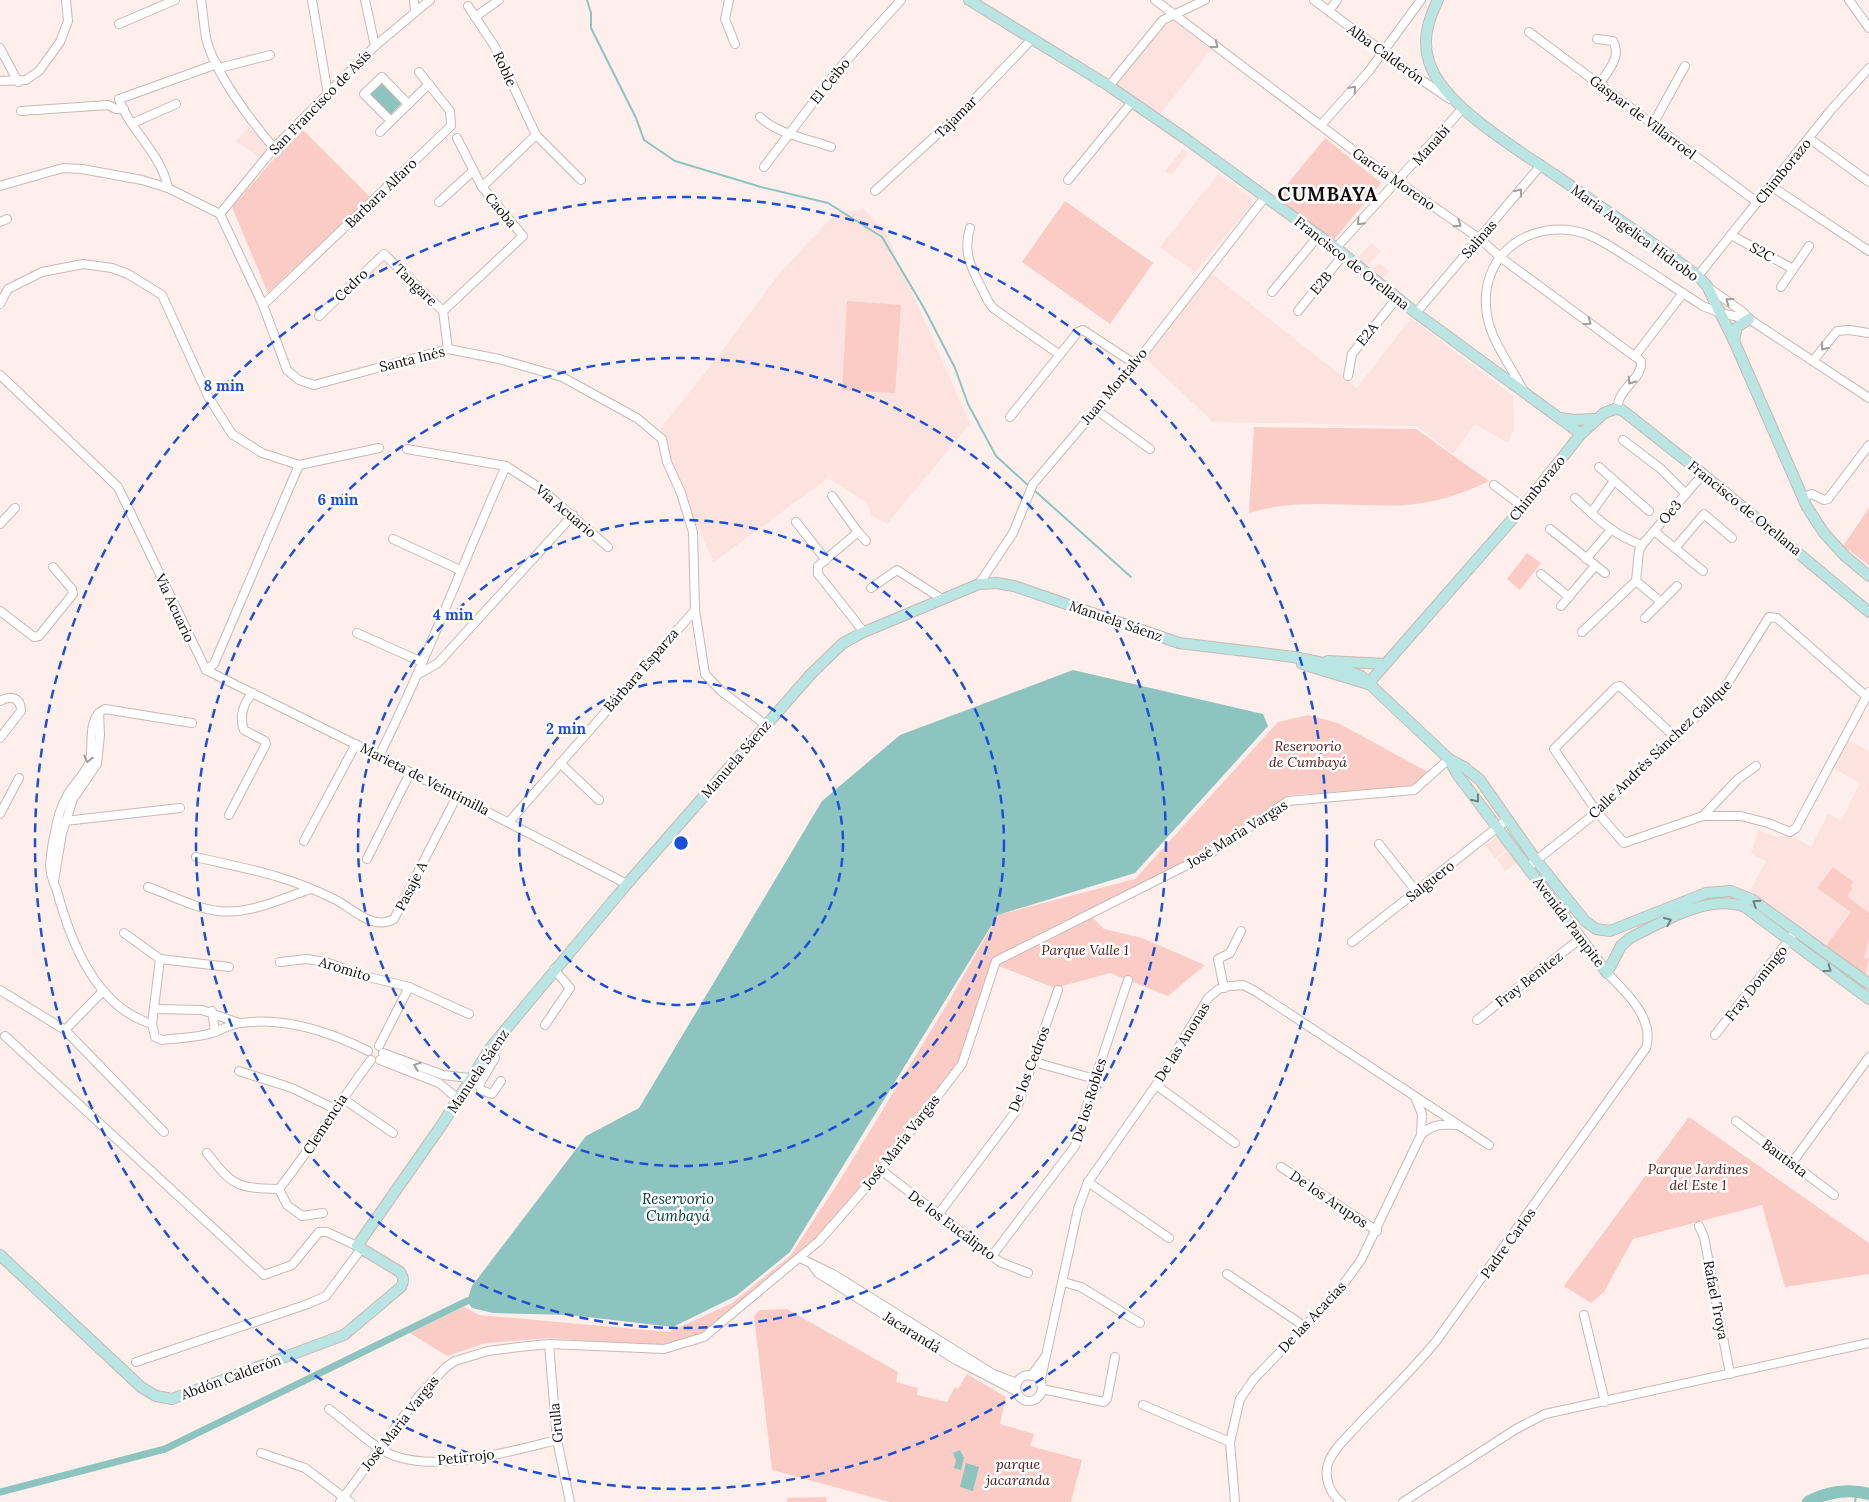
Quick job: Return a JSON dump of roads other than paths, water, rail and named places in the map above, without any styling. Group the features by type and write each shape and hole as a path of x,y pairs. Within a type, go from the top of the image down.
{"street":[{"path":"0,81 18,82 39,71 60,42 68,22 66,0"},
{"path":"119,24 175,0"},
{"path":"201,0 207,39 218,66 250,120 274,148"},
{"path":"312,0 328,94"},
{"path":"365,0 375,46"},
{"path":"414,0 415,11"},
{"name":"San Francisco de Asís","path":"220,214 274,148 375,46 430,0"},
{"path":"475,17 499,0"},
{"path":"728,0 726,19 735,44"},
{"name":"El Ceibo","path":"764,167 837,71 901,0"},
{"name":"Francisco de Orellana","path":"969,0 1132,102 1340,251 1416,313 1581,434"},
{"name":"García Moreno","path":"1156,0 1397,182 1404,184 1480,239 1500,257 1635,356"},
{"path":"1109,86 1163,20 1205,0"},
{"name":"Alba Calderón","path":"1314,0 1462,107"},
{"path":"1329,11 1338,0"},
{"path":"1321,125 1369,71 1421,0"},
{"name":"Maria Angelica Hidrobo","path":"1438,0 1427,29 1425,46 1436,77 1462,107 1698,276 1707,286 1734,341 1803,497 1824,533 1845,556 1869,576"},
{"path":"1849,0 1869,28"},
{"name":"Roble","path":"468,6 495,47 536,135 581,180"},
{"name":"Gaspar de Villarroel","path":"1529,32 1757,202"},
{"name":"Tajamar","path":"875,191 965,109 1032,39"},
{"path":"1597,39 1613,41 1617,48 1616,57 1599,84"},
{"path":"0,48 18,82"},
{"path":"168,188 166,177 150,148 119,102 120,98 218,66 270,55"},
{"path":"1653,124 1685,66"},
{"name":"Chimborazo","path":"1698,276 1810,139 1831,110 1869,68"},
{"name":"Barbara Alfaro","path":"264,305 451,126 450,111 419,72"},
{"path":"391,121 364,94 382,77 408,104"},
{"path":"380,132 429,84"},
{"path":"1068,180 1132,102"},
{"path":"133,123 176,104"},
{"path":"21,111 108,105 116,109 124,109"},
{"name":"Manabí","path":"1340,251 1462,107"},
{"path":"760,117 769,124 831,147"},
{"path":"482,187 536,135"},
{"name":"Caoba","path":"443,311 523,236 482,187 457,138"},
{"path":"1810,139 1869,182"},
{"name":"Salinas","path":"1416,313 1541,165"},
{"path":"0,186 63,168 82,169 142,180 168,188 220,214"},
{"path":"439,202 473,171"},
{"path":"1772,186 1869,251"},
{"name":"Juan Montalvo","path":"978,584 1013,533 1033,484 1135,364 1265,197"},
{"name":"Santa Inés","path":"220,214 264,305 287,370 298,380 314,385 448,349 499,359 562,377 637,418 662,439 667,462 682,493 693,532 695,610 705,674 721,691 766,724"},
{"path":"970,228 966,240 967,254 993,308 1060,355"},
{"path":"1524,392 1490,328 1487,315 1488,281 1500,257 1516,241 1527,235 1550,229 1575,231 1608,245 1703,306 1720,313 1749,319"},
{"name":"S2C","path":"1731,235 1794,269"},
{"path":"1272,292 1319,236"},
{"path":"1781,287 1809,246"},
{"name":"E2B","path":"1298,311 1340,251"},
{"name":"Tangare","path":"384,254 443,311 448,349"},
{"name":"Cedro","path":"319,316 384,254"},
{"path":"0,304 8,289 42,272 68,265 83,264 112,268 128,274 162,295 209,398 232,434 262,453 299,465 379,448"},
{"path":"0,284 8,289"},
{"path":"1707,286 1743,312 1749,319 1869,398"},
{"path":"1618,408 1618,402 1642,365 1635,356 1684,293"},
{"name":"E2A","path":"1348,376 1352,354 1397,298"},
{"path":"1734,341 1737,328 1749,319"},
{"path":"1010,416 1078,332 1082,330 1135,364"},
{"path":"1813,361 1837,331 1849,330 1869,333"},
{"name":"Via Acuario","path":"0,374 118,487 206,670"},
{"name":"Francisco de Orellana","path":"1618,408 1703,474 1869,612"},
{"name":"Chimborazo","path":"1368,684 1522,507 1581,434 1595,419 1618,408"},
{"path":"1095,409 1150,449"},
{"path":"1553,414 1574,420 1595,419"},
{"path":"1623,440 1661,469 1686,494"},
{"path":"1803,497 1812,494 1824,500 1828,499 1869,444"},
{"name":"Via Acuario","path":"407,449 506,466 540,488 608,547"},
{"path":"206,670 214,664 299,465"},
{"path":"378,756 417,675 460,570 506,466"},
{"path":"1599,467 1650,511"},
{"name":"Oe3","path":"1640,548 1703,474"},
{"path":"1591,512 1614,480"},
{"path":"1494,485 1522,507"},
{"path":"832,496 866,541"},
{"path":"1575,498 1611,530 1640,548 1636,581 1582,632"},
{"path":"0,524 15,508"},
{"path":"1675,548 1704,514 1732,538"},
{"path":"417,675 438,663 572,515"},
{"path":"796,522 826,560"},
{"path":"1550,530 1605,573"},
{"path":"1586,558 1611,530"},
{"path":"1654,531 1703,571"},
{"path":"858,532 818,566 818,574 864,632"},
{"path":"393,539 460,570"},
{"path":"1561,606 1595,566"},
{"path":"0,611 34,637 38,636 73,594 72,589 52,567"},
{"path":"871,588 897,570 942,599"},
{"path":"1541,574 1568,597"},
{"path":"1636,581 1661,602"},
{"name":"Manuela Sáenz","path":"359,1250 491,1046 554,969 766,724 843,643 864,632 978,584 996,583 1014,586 1179,643 1294,657 1328,664 1360,676 1368,684"},
{"path":"1646,618 1677,586"},
{"name":"Bárbara Esparza","path":"509,822 695,610"},
{"name":"Calle Andrés Sánchez Gallque","path":"1532,864 1597,812 1728,686 1772,616 1777,618 1867,694"},
{"path":"357,633 422,662"},
{"name":"Manuela Sáenz","path":"1280,656 1357,683 1368,684"},
{"path":"1294,657 1385,664"},
{"name":"Marieta de Veintimilla","path":"206,670 356,744 627,884"},
{"name":"Avenida Pampite","path":"1368,684 1448,759 1457,774 1497,826 1591,926 1602,931 1610,931 1706,893 1732,891 1752,900 1869,984"},
{"path":"1676,738 1624,688 1616,687 1554,749 1597,812 1624,843 1703,816 1741,816 1793,831 1867,694"},
{"path":"229,814 266,744 265,741 244,730 241,723 241,716 253,693"},
{"path":"0,701 7,697 16,698 20,701 21,710 0,738"},
{"path":"152,1024 132,1016 103,991 92,975 76,944 64,916 50,872 55,831 67,795 90,762 93,722 99,713 105,709 192,723"},
{"path":"54,881 65,821 73,799 97,764 100,735 99,713"},
{"path":"304,841 356,744"},
{"name":"Avenida Pampite","path":"1448,759 1464,767 1480,780 1508,819 1532,864 1581,938 1608,973 1621,946 1630,938 1700,907 1725,902 1745,907 1869,999"},
{"name":"José Maria Vargas","path":"345,1501 380,1447 418,1397 446,1367 466,1357 488,1351 549,1344 664,1349 691,1342 704,1337 800,1258 819,1241 881,1170 962,1064 996,961 1211,853 1288,801 1414,790 1448,759"},
{"path":"560,763 599,800"},
{"path":"1703,816 1738,779 1756,766"},
{"path":"367,859 410,773"},
{"path":"0,814 19,778"},
{"name":"Pasaje A","path":"196,857 286,878 311,888 373,923 385,924 394,918 457,796"},
{"path":"65,821 180,808"},
{"name":"Salguero","path":"1352,942 1508,819"},
{"path":"1379,844 1416,891"},
{"path":"148,887 197,906 226,911 265,905 311,888"},
{"path":"1637,921 1642,932"},
{"path":"1581,938 1591,926"},
{"name":"Fray Domingo","path":"1715,1035 1796,930"},
{"path":"1241,931 1230,953 1218,959 1224,988 1243,985 1255,991 1489,1146"},
{"path":"124,933 160,959 230,967"},
{"name":"Fray Benitez","path":"1477,1020 1581,938"},
{"path":"160,959 152,1024 155,1037 162,1040 216,1032 239,1023 267,1022 294,1026 341,1038 368,1050 371,1060 381,1053 409,987"},
{"name":"Aromito","path":"280,962 307,959 326,962 361,975 409,987 469,1014"},
{"path":"545,1025 570,988 554,969"},
{"name":"Padre Carlos","path":"1341,1502 1332,1493 1326,1476 1329,1461 1339,1446 1387,1394 1413,1370 1437,1340 1646,1048 1649,1030 1645,1019 1608,973"},
{"name":"De los Robles","path":"992,1256 1072,1153 1128,980"},
{"name":"De las Anonas","path":"1041,1386 1078,1209 1088,1182 1156,1085 1208,998 1224,988"},
{"path":"0,990 65,1030 164,1132"},
{"name":"De los Cedros","path":"937,1216 1016,1111 1058,990"},
{"path":"65,1030 103,991"},
{"path":"154,1009 212,1012 239,1023"},
{"path":"212,1012 216,1032"},
{"path":"5,1036 264,1275 292,1265 318,1232 327,1232 359,1250 326,1296 308,1304 136,1362"},
{"path":"368,1050 372,1046 381,1053 440,1083 458,1099"},
{"path":"491,1046 495,1058 480,1085 480,1090 492,1094 501,1081"},
{"path":"381,1053 443,1075 469,1078"},
{"path":"1792,1162 1869,1057"},
{"name":"Clemencia","path":"279,1188 301,1160 334,1109 371,1060"},
{"path":"1034,1062 1095,1079"},
{"path":"239,1071 292,1088 334,1109"},
{"path":"1156,1085 1236,1143"},
{"path":"1412,1094 1422,1114 1421,1135"},
{"path":"342,1098 393,1133"},
{"name":"Bautista","path":"1736,1121 1834,1195"},
{"path":"1421,1135 1438,1124 1458,1126"},
{"name":"De las Acacias","path":"1235,1502 1230,1442 1240,1399 1246,1389 1336,1293 1361,1260 1377,1231 1421,1135"},
{"path":"207,1152 228,1179 250,1188 279,1188 287,1205 302,1216 323,1214"},
{"name":"De los Arupos","path":"1281,1167 1377,1231"},
{"name":"De los Eucalipto","path":"881,1170 937,1216 992,1256 1007,1265 1028,1273"},
{"path":"1088,1182 1169,1238"},
{"name":"Rafael Troya","path":"1699,1226 1704,1237 1730,1374"},
{"name":"Abdón Calderón","path":"0,1255 141,1387 164,1399 172,1399 344,1335 401,1287 403,1282 400,1272 359,1250"},
{"name":"Jacarandá","path":"800,1258 813,1266 818,1273 892,1315 956,1360 1016,1387"},
{"path":"1227,1274 1304,1326"},
{"path":"1063,1282 1081,1287 1140,1322"},
{"path":"1584,1315 1605,1402"},
{"path":"1403,1502 1534,1418 1869,1343"},
{"name":"Grulla","path":"549,1344 557,1440 569,1502"},
{"path":"1041,1386 1038,1398 1028,1401 1018,1396 1016,1387 1022,1377 1030,1376 1048,1354"},
{"path":"1030,1376 1041,1386 1104,1402 1107,1399 1115,1357"},
{"path":"1143,1405 1230,1442"},
{"name":"Petirrojo","path":"329,1409 380,1447 402,1458 431,1461 460,1460 515,1451 557,1440"},
{"path":"261,1453 305,1468 345,1501"}],"water":[{"path":"380,80 402,103 390,115 367,93"},
{"name":"Reservorio Cumbayá","path":"1073,670 1263,714 1268,726 1135,873 998,915 790,1252 736,1296 673,1327 570,1315 493,1313 472,1308 467,1301 472,1286 586,1136 639,1108 822,801 900,735"},
{"path":"960,1450 964,1458 961,1470 954,1468 956,1460 953,1453"},
{"path":"966,1463 979,1467 973,1491 960,1487"}],"waterway":[{"path":"587,0 591,13 591,28 636,118 644,140 675,161 761,187 828,203 882,237 924,308 955,368 968,404 996,456 1030,487"},
{"path":"1034,490 1131,577"},
{"path":"0,1492 165,1449 467,1301"},
{"path":"1855,1502 1857,1490"},
{"path":"1808,1502 1838,1492 1854,1491 1869,1494"}],"district":[{"name":"CUMBAYA","path":"1328,194"}],"park label":[{"name":"Reservorio de Cumbayá","path":"1308,754"},
{"name":"Parque Valle 1","path":"1085,950"},
{"name":"Parque Jardines del Este 1","path":"1698,1178"},
{"name":"parque jacaranda","path":"1018,1472"}]}
